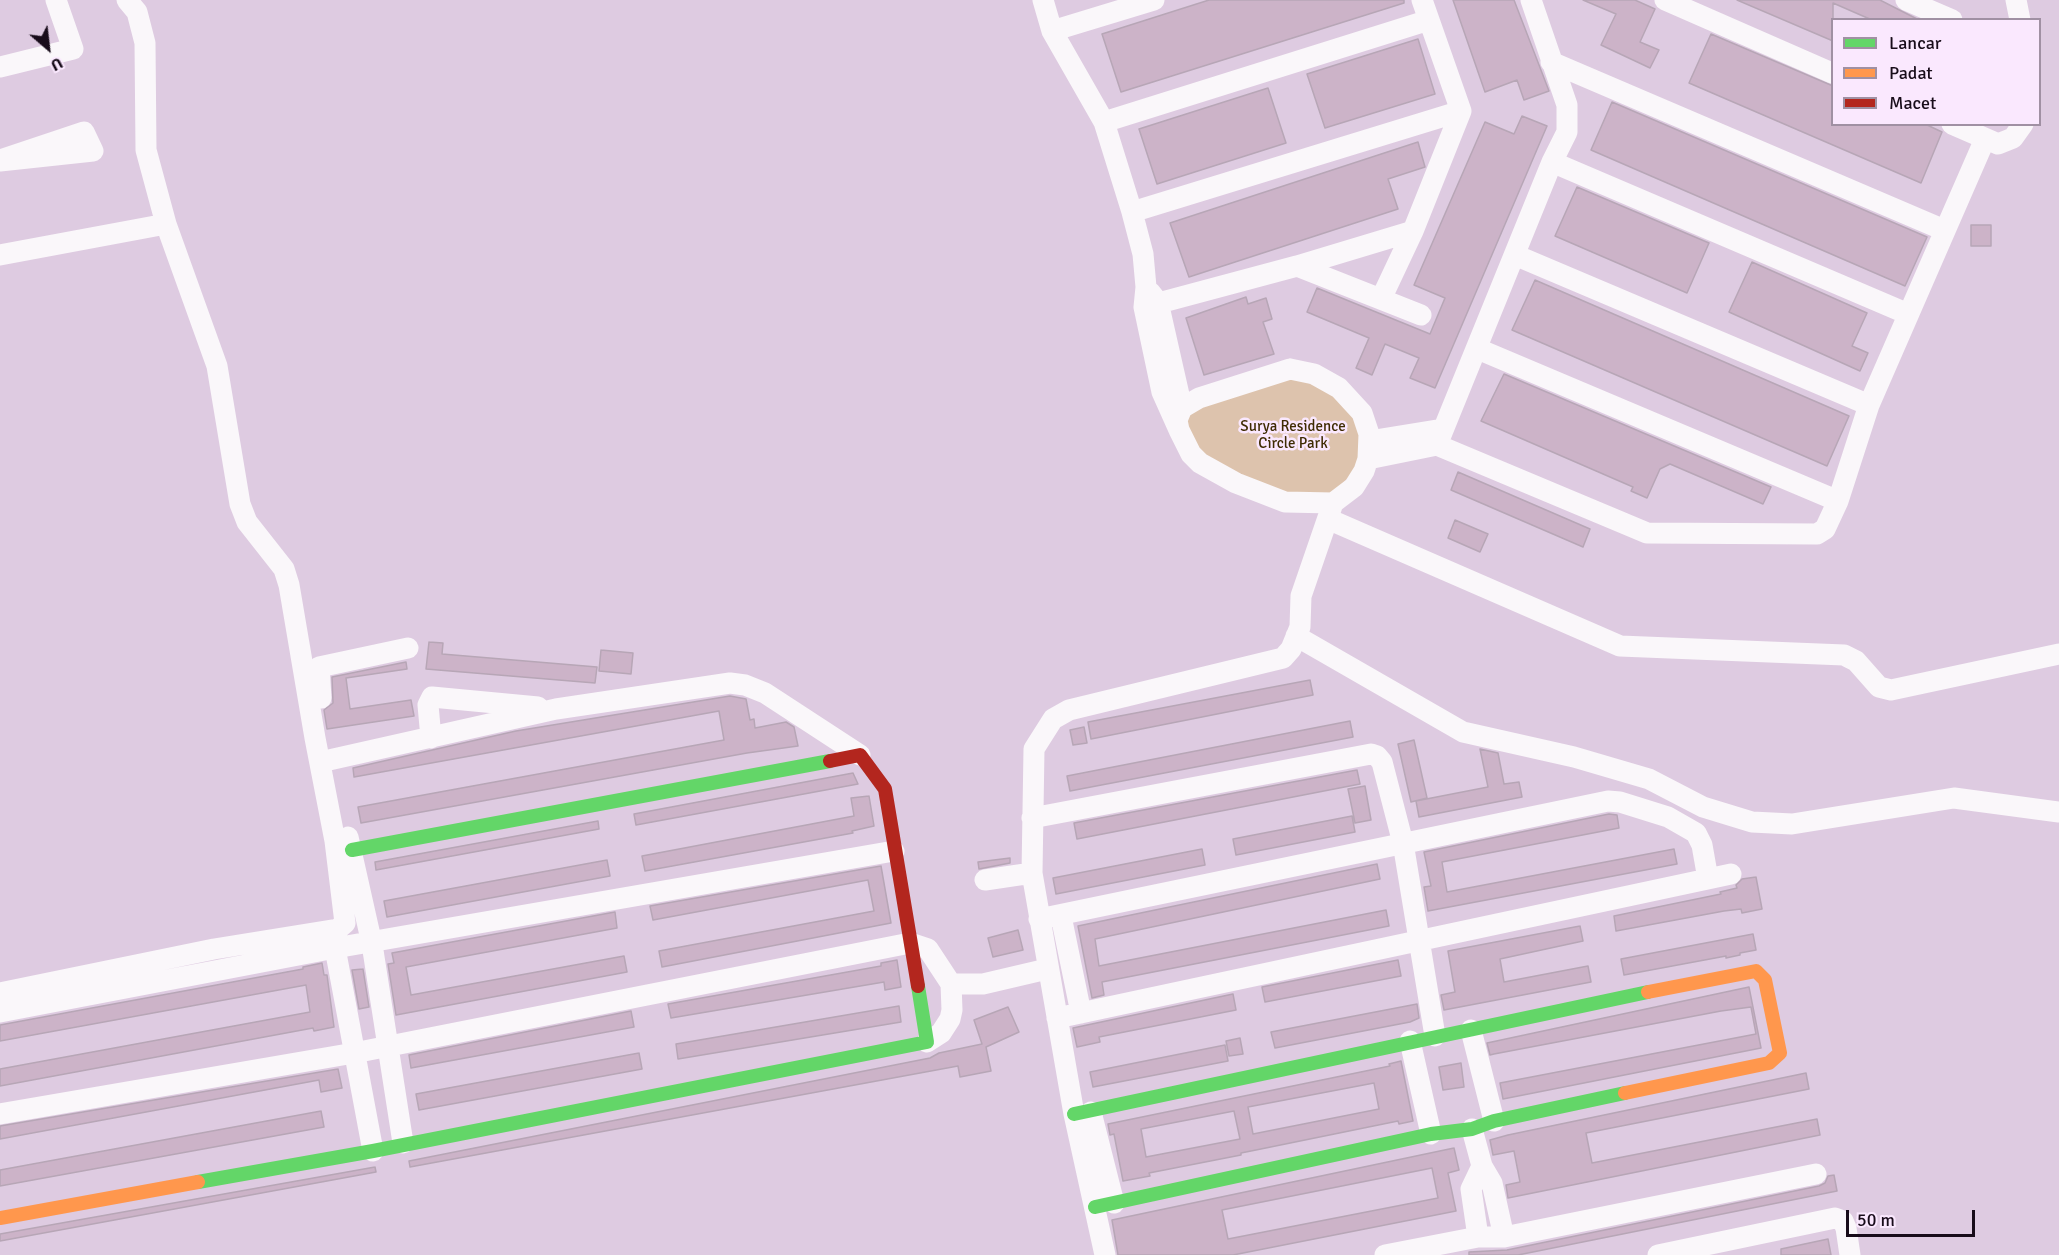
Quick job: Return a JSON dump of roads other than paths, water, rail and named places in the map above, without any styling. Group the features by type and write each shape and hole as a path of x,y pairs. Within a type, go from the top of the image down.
{"street":[{"path":"0,67 73,49 56,0"},
{"path":"0,993 214,949 338,929 345,923 335,841 289,585 284,569 243,516 234,481 217,366 165,224 146,150 145,43 137,12 128,0"},
{"path":"1042,0 1052,31 1104,122 1143,254 1149,299 1175,399 1179,430 1191,454 1200,463 1236,483 1286,502 1331,511 1620,646 1844,655 1856,661 1879,687 1891,690 2059,654"},
{"path":"1052,31 1154,0"},
{"path":"1381,299 1413,231 1461,111 1422,0"},
{"path":"1440,437 1478,349 1552,162 1567,132 1569,119 1567,105 1531,0"},
{"path":"1665,0 1831,72"},
{"path":"1906,0 1947,18"},
{"path":"2016,0 2020,18"},
{"path":"1104,122 1429,20"},
{"path":"1551,62 1944,230"},
{"path":"1132,212 1461,111"},
{"path":"1956,126 1998,144 2007,142 2021,126"},
{"path":"1368,450 1440,437 1647,533 1807,536 1817,534 1825,529 1838,501 1869,405 1985,139"},
{"path":"1552,162 1908,314"},
{"path":"0,255 165,224"},
{"path":"1149,299 1297,266 1413,231"},
{"path":"1515,255 1869,405"},
{"path":"1297,266 1421,315"},
{"path":"1478,349 1838,501"},
{"path":"1105,1255 1105,1205 1057,1018 1032,873 1034,749 1053,718 1069,710 1283,658 1291,649 1298,632 1301,596 1331,511 1354,487 1368,450 1362,413 1352,400 1333,384 1302,370 1290,369 1199,398 1175,399"},
{"path":"1298,632 1463,732 1574,757 1649,779 1703,807 1752,822 1792,824 1954,798 2059,812"},
{"path":"403,1143 372,944 329,760 317,675 319,667 408,648"},
{"path":"329,760 556,709 739,684 765,693 860,755 885,789 927,1042"},
{"path":"431,738 428,705 432,697 556,709"},
{"path":"1032,818 1371,754 1382,762 1403,843 1435,1036"},
{"path":"351,850 860,755"},
{"path":"1039,919 1608,801 1620,802 1668,817 1696,833 1702,845 1708,879"},
{"path":"0,1012 335,948 372,944 894,851"},
{"path":"985,880 1032,873"},
{"path":"1057,1018 1731,874"},
{"path":"1061,916 1081,1014"},
{"path":"0,1114 354,1053 387,1044 910,943 928,950 951,984 950,1019 941,1033 927,1042 373,1150 0,1218"},
{"path":"335,948 373,1150"},
{"path":"951,984 983,984 1047,969"},
{"path":"1083,1113 1410,1041 1746,971 1756,971 1765,980 1780,1053 1769,1063 1494,1121 1472,1129 1431,1134 1105,1205"},
{"path":"1471,1030 1494,1121"},
{"path":"1410,1041 1431,1134"},
{"path":"1472,1129 1482,1166 1492,1183 1504,1237"},
{"path":"1478,1237 1470,1189 1482,1166"},
{"path":"1384,1255 1478,1237 1504,1237 1816,1174"},
{"path":"1658,1255 1835,1218 1843,1221 1846,1228 1850,1255"}],"park label":[{"name":"Surya Residence Circle Park","path":"1293,436"}]}
